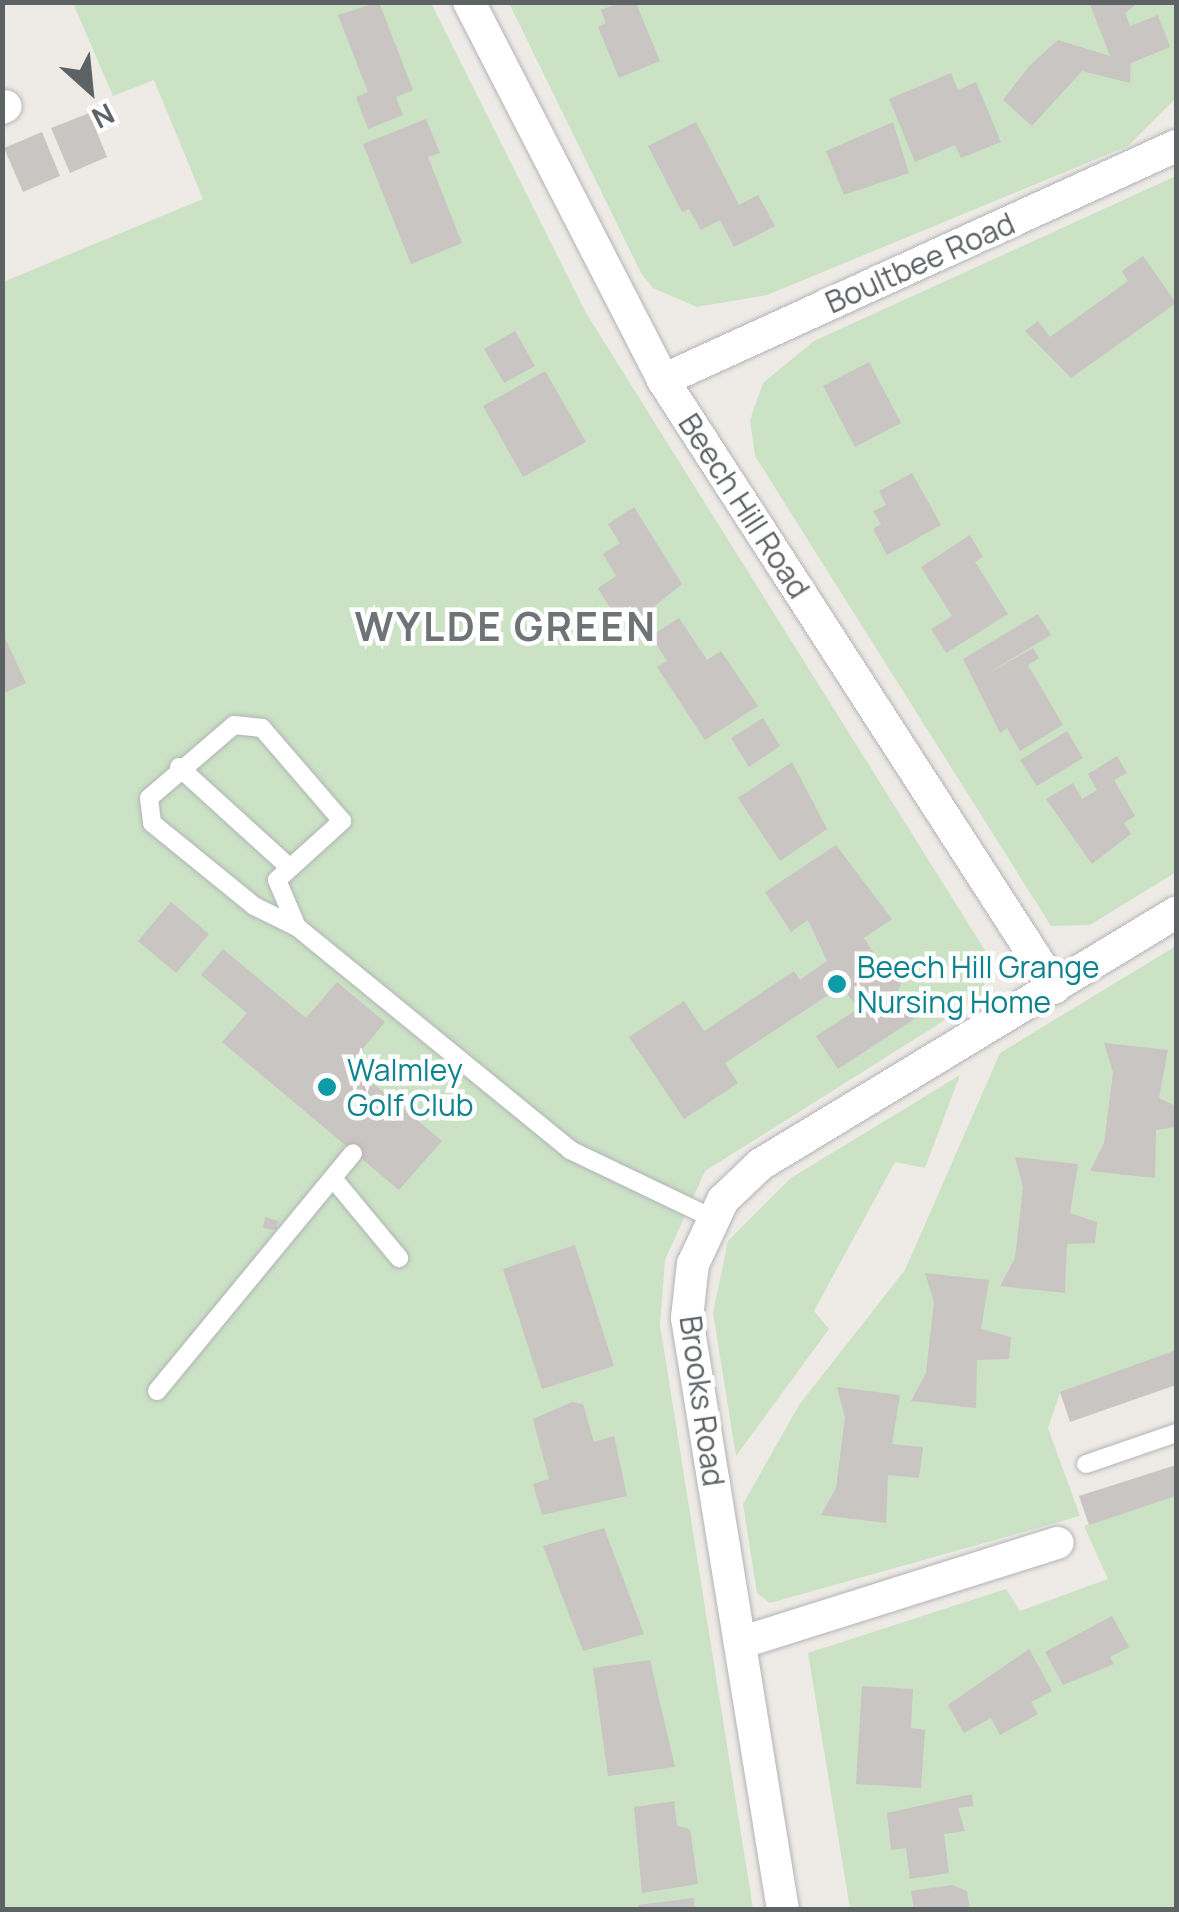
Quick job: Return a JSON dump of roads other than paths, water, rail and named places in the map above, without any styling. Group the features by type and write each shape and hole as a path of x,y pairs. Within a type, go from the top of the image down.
{"street":[{"name":"Beech Hill Road","path":"469,2 663,380 1054,988"},
{"name":"Boultbee Road","path":"663,380 1176,146"},
{"name":"Brooks Road","path":"783,1910 687,1318 712,1218 761,1164 1176,913"},
{"path":"740,1643 1058,1543"}],"lane":[{"path":"297,928 278,895 289,867 342,820 262,728 234,725 179,768 149,798 152,824 254,906 297,928 570,1150 712,1218"},
{"path":"179,768 289,867"},
{"path":"157,1390 336,1182 353,1153"},
{"path":"336,1182 398,1258"},
{"path":"1086,1464 1176,1433"}],"place":[{"name":"Beech Hill Grange Nursing Home","path":"837,984"},
{"name":"Walmley Golf Club","path":"327,1087"}],"district":[{"name":"WYLDE GREEN","path":"506,626"}]}
